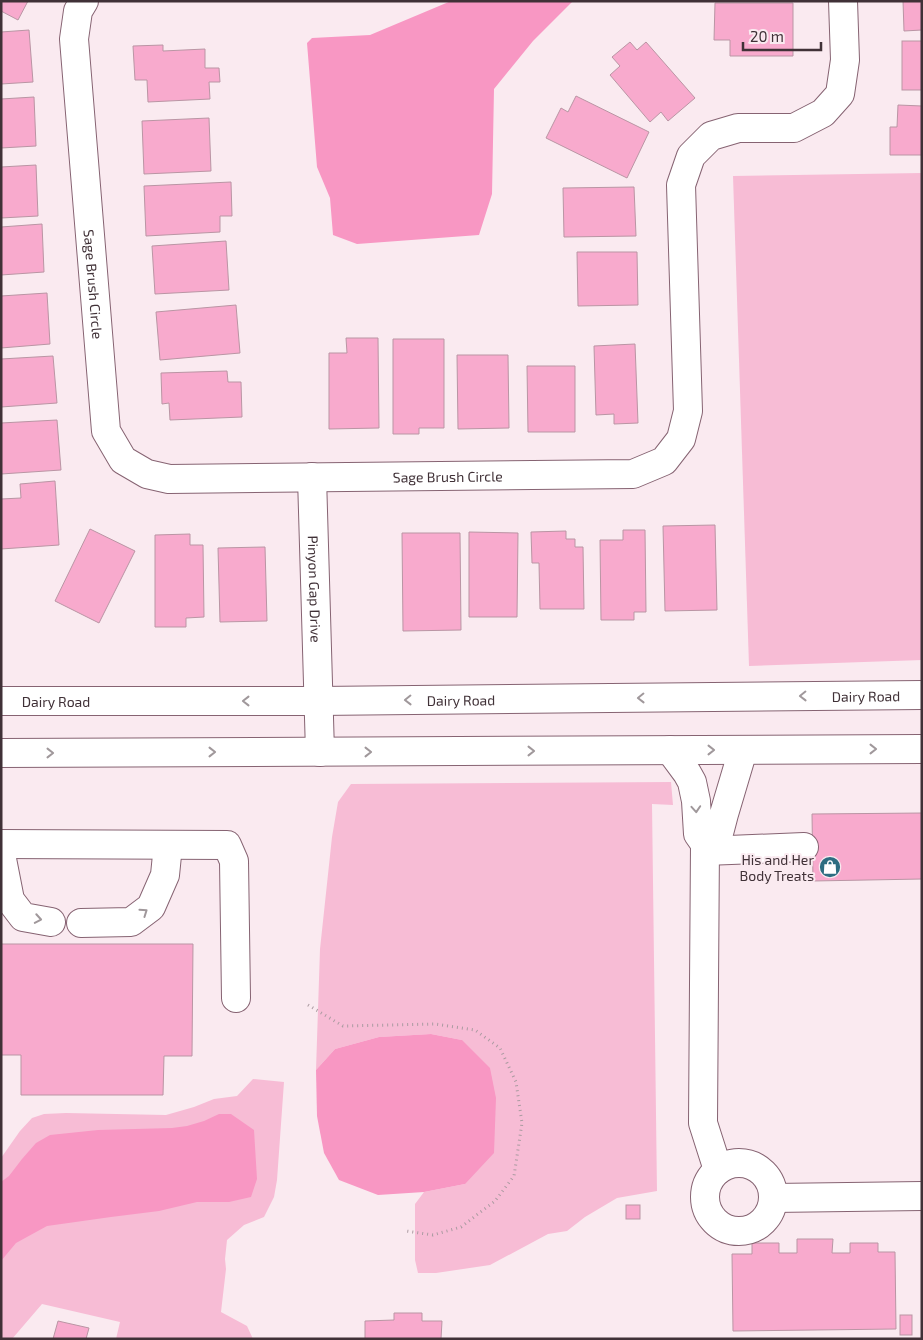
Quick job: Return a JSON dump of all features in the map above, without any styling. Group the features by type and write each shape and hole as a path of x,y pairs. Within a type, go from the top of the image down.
{"street":[{"name":"Sage Brush Circle","path":"84,1 78,11 74,39 106,431 123,460 147,474 169,479 633,474 664,461 681,439 688,411 681,185 691,156 711,136 738,128 794,128 823,113 840,94 845,60 843,1"},
{"name":"Pinyon Gap Drive","path":"312,477 320,752"},
{"name":"Dairy Road","path":"1,701 318,701 922,695"},
{"path":"1,753 922,749"},
{"path":"670,750 692,782 696,801 698,834 705,847 703,1123 718,1170"},
{"path":"705,847 718,837 743,750"},
{"path":"1,844 227,845 234,860 236,998"},
{"path":"81,923 131,922 151,907 165,875 168,845"},
{"path":"705,847 804,847"},
{"path":"1,854 10,900 23,917 51,922"},
{"path":"739,1162 750,1164 768,1178 773,1189 773,1198 770,1211 764,1221 755,1228 745,1231 734,1231 723,1227 714,1220 708,1211 705,1200 706,1189 718,1170 739,1162"},
{"path":"773,1198 922,1196"}],"path":[{"path":"308,1005 343,1026 436,1024 475,1030 500,1048 516,1082 522,1123 514,1176 495,1201 460,1226 433,1235 406,1230"}],"shaded area":[{"path":"451,1 573,1 533,41 494,89 492,194 479,235 357,244 333,235 330,198 317,167 307,43 312,38 370,35"},
{"path":"922,173 922,660 749,666 733,176"},
{"path":"671,782 673,805 652,804 657,1191 617,1198 585,1217 567,1231 548,1234 490,1265 436,1273 418,1273 415,1260 415,1204 424,1192 465,1184 462,1040 431,1034 379,1037 335,1049 316,1070 320,949 332,837 338,802 351,784"},
{"path":"431,1034 462,1040 490,1068 496,1098 494,1153 465,1184 424,1192 378,1195 339,1180 324,1153 317,1116 316,1070 335,1049 379,1037"},
{"path":"253,1079 284,1082 277,1180 274,1197 264,1217 244,1225 227,1240 221,1312 247,1326 253,1339 116,1339 120,1322 42,1304 12,1339 1,1339 1,1158 20,1131 32,1118 44,1114 66,1113 166,1115 214,1099 237,1096"},
{"path":"219,1114 231,1114 254,1130 257,1179 251,1197 229,1202 197,1202 159,1211 47,1226 16,1243 1,1261 1,1182 9,1176 36,1143 50,1135 98,1130 187,1126"}],"building":[{"path":"1,1 28,1 18,20 1,11"},
{"path":"903,1 922,1 922,30 904,31"},
{"path":"715,3 793,3 793,56 730,56 730,40 714,40"},
{"path":"29,30 33,82 1,84 1,32"},
{"path":"902,41 922,41 922,90 902,90"},
{"path":"630,42 637,50 646,42 695,98 668,121 661,112 650,122 610,75 620,66 612,57"},
{"path":"163,45 163,51 205,49 205,68 219,68 220,82 209,82 210,99 148,102 147,80 135,80 133,46"},
{"path":"576,96 649,132 627,178 546,138 561,108 568,112"},
{"path":"34,97 36,146 1,148 1,99"},
{"path":"898,105 922,106 922,155 890,155 890,127 897,127"},
{"path":"209,118 211,171 144,174 142,121"},
{"path":"36,165 38,216 1,218 1,167"},
{"path":"231,182 232,216 220,216 220,232 146,236 144,186"},
{"path":"634,187 636,236 564,237 563,188"},
{"path":"42,224 44,272 1,275 1,227"},
{"path":"226,241 229,290 155,294 152,246"},
{"path":"577,252 637,252 638,305 578,306"},
{"path":"47,293 50,344 1,348 1,296"},
{"path":"236,305 240,353 160,360 156,312"},
{"path":"346,338 378,338 379,428 329,429 329,353 347,353"},
{"path":"393,339 444,339 444,428 419,428 419,434 393,434"},
{"path":"635,344 638,423 614,424 614,414 596,415 594,346"},
{"path":"457,355 508,355 509,428 458,429"},
{"path":"53,356 57,403 1,407 1,359"},
{"path":"527,366 575,366 575,432 528,432"},
{"path":"227,371 228,382 241,382 242,417 170,420 169,403 162,404 161,373"},
{"path":"57,420 61,470 1,474 1,423"},
{"path":"55,481 59,545 1,549 1,499 21,498 20,484"},
{"path":"715,525 717,610 665,611 663,526"},
{"path":"90,529 135,551 99,623 55,601"},
{"path":"623,530 645,530 646,612 634,612 634,620 601,620 600,540 623,540"},
{"path":"566,531 566,539 575,539 575,547 583,547 584,609 540,609 539,563 532,563 531,532"},
{"path":"469,532 518,533 517,617 469,617"},
{"path":"402,533 460,533 461,630 403,631"},
{"path":"190,534 190,545 203,545 204,617 186,618 186,627 155,627 155,535"},
{"path":"265,547 267,621 220,622 218,548"},
{"path":"922,813 922,879 813,881 812,814"},
{"path":"1,944 193,944 192,1056 164,1056 163,1095 21,1095 21,1055 1,1055"},
{"path":"626,1205 640,1205 640,1219 626,1219"},
{"path":"797,1239 833,1239 832,1253 850,1253 850,1243 878,1243 878,1252 895,1252 896,1329 733,1331 732,1254 752,1254 752,1243 779,1243 779,1253 797,1253"},
{"path":"394,1313 422,1313 422,1321 442,1321 441,1339 365,1339 365,1321 394,1320"},
{"path":"900,1315 912,1315 912,1335 900,1335"},
{"path":"58,1321 89,1328 86,1339 53,1339"}],"place":[{"name":"His and Her Body Treats","path":"830,867"}]}
